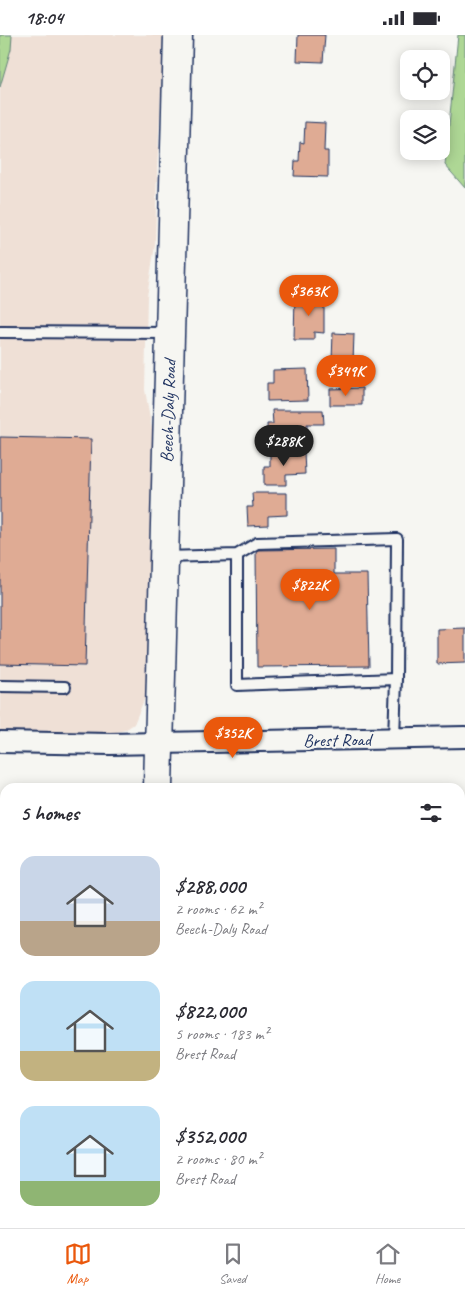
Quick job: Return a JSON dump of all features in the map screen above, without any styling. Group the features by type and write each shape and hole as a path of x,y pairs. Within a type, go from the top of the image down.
{"street":[{"name":"Beech-Daly Road","path":"158,783 178,35"},
{"name":"Brest Road","path":"0,742 110,744 465,737"}],"lane":[{"path":"0,332 170,333"},
{"path":"164,557 238,555 257,543 397,539 394,739"},
{"path":"238,555 237,685 396,679"},
{"path":"0,686 65,687"}],"shaded area":[{"path":"0,35 164,35 155,245 147,297 145,390 153,435 146,695 134,724 125,730 117,732 0,733"}],"green space":[{"path":"0,35 12,35 11,49 0,87"},
{"path":"458,35 465,35 465,188 445,165 446,160 450,160 450,115"}],"building":[{"path":"298,35 325,35 323,62 297,61"},
{"path":"305,122 325,123 324,151 328,151 328,177 294,176 295,161 299,161 300,142 304,143"},
{"path":"295,295 324,296 324,333 314,332 314,340 294,340"},
{"path":"333,333 354,334 353,362 332,361"},
{"path":"307,369 308,400 267,401 267,383 273,383 273,370"},
{"path":"362,388 362,405 330,405 330,389"},
{"path":"272,410 323,410 324,424 307,424 307,432 288,433 288,443 268,443 267,424 273,424"},
{"path":"0,437 91,439 85,666 0,664"},
{"path":"270,452 304,452 305,474 286,475 286,485 264,485 264,466 270,466"},
{"path":"252,493 287,493 287,515 268,516 268,525 248,526 247,507 253,507"},
{"path":"334,549 334,574 367,574 369,666 257,667 256,550"},
{"path":"465,628 465,663 437,664 437,629"}]}
